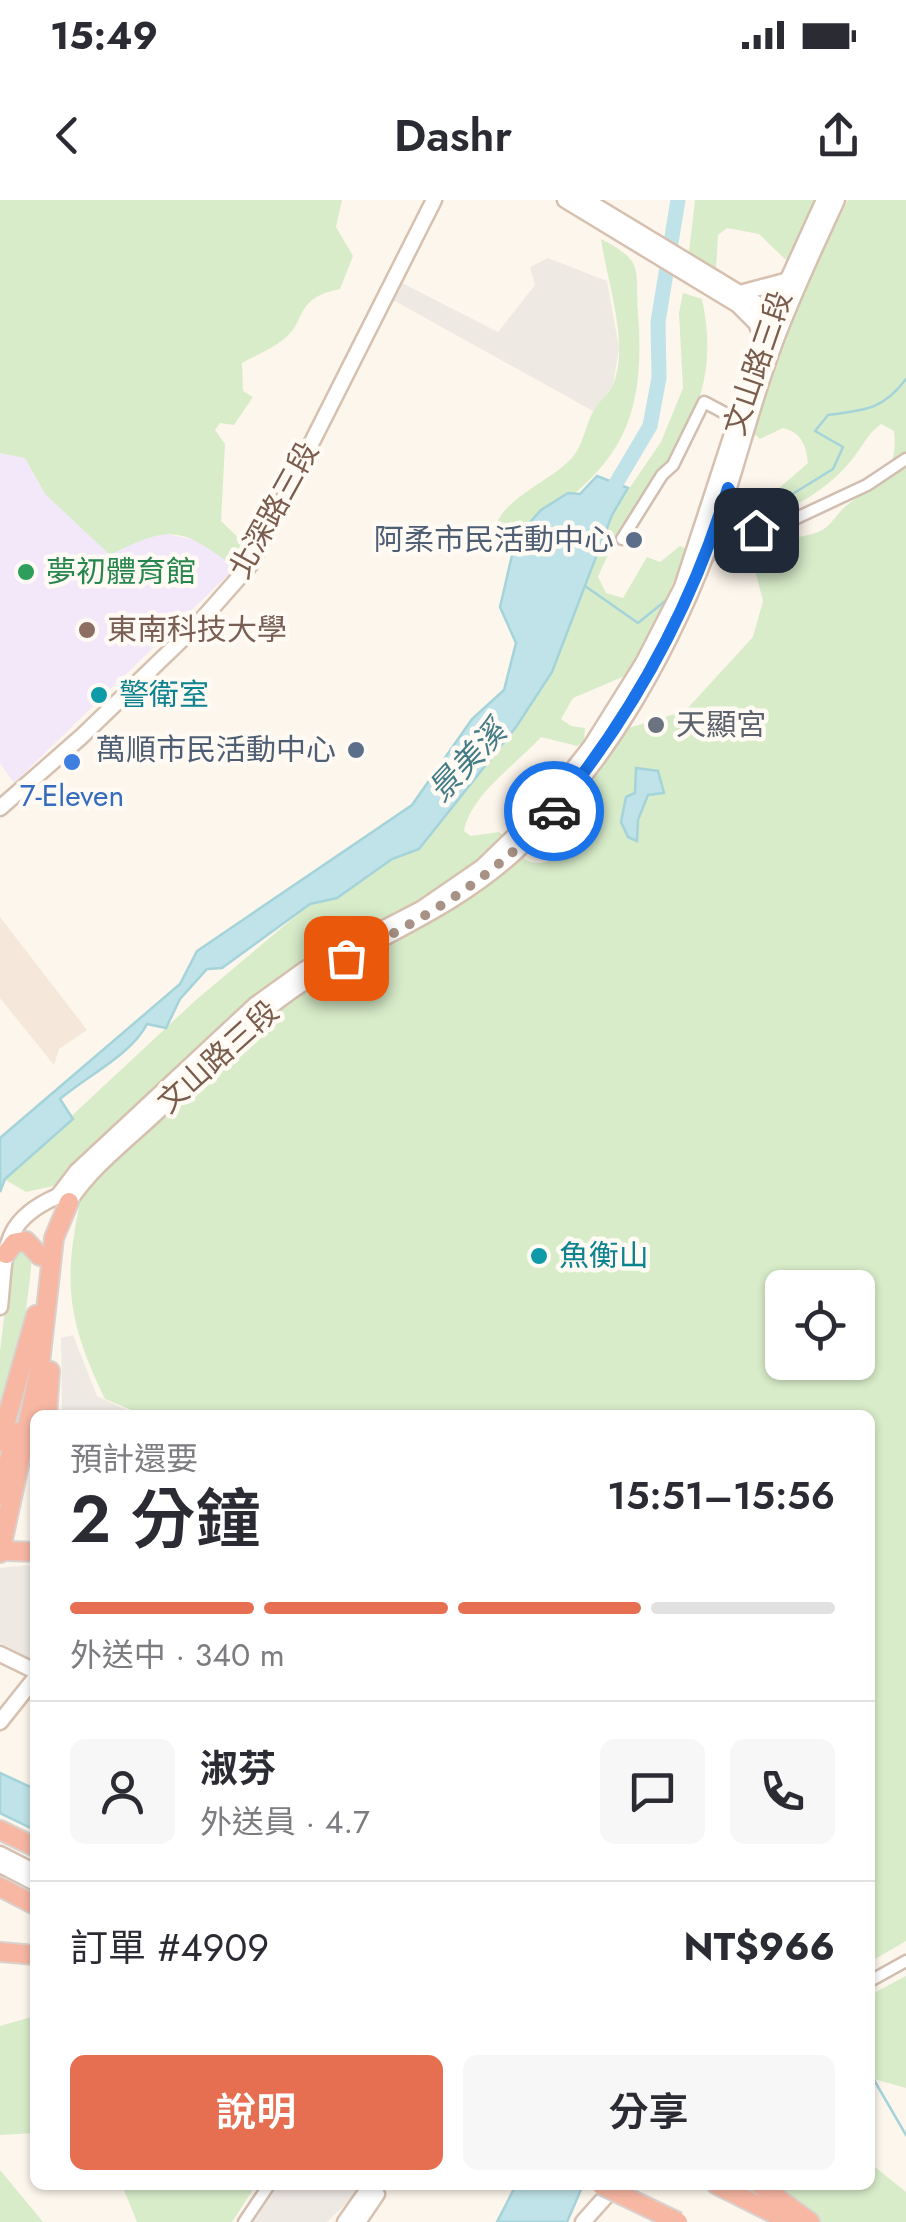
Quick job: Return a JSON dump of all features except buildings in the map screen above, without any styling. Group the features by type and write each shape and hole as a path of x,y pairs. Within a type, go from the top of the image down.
{"highway":[{"path":"0,1496 20,1414 36,1315 40,1256 63,1199"},
{"path":"32,1410 40,1372 54,1238 63,1199"},
{"path":"6,1254 14,1244 26,1241 40,1256"},
{"path":"47,1410 50,1276"},
{"path":"0,1442 36,1315"},
{"path":"30,1418 3,1542 30,1550"},
{"path":"0,1830 30,1845"},
{"path":"0,1887 30,1902"},
{"path":"0,1954 30,1954"},
{"path":"612,2190 678,2222"},
{"path":"727,2190 791,2222"},
{"path":"767,2190 810,2222"}],"main road":[{"name":"北深路三段","path":"0,808 81,738 198,624 250,565 434,200"},
{"path":"565,200 617,224"},
{"path":"586,200 712,283 748,312 768,344"},
{"name":"文山路三段","path":"6,1254 19,1219 63,1199 77,1171 255,1006 305,969 454,888 532,827 607,731 688,584 710,529 785,281 824,200"},
{"name":"文山路三段","path":"774,326 837,200"},
{"path":"740,293 785,281"},
{"path":"712,283 756,303 774,326"},
{"name":"文山路三段","path":"723,486 738,420 768,344"},
{"path":"0,1308 6,1254"},
{"path":"0,1654 30,1672"},
{"path":"0,1722 30,1682"},
{"path":"0,1854 30,1869"},
{"path":"0,1866 30,1881"},
{"path":"345,2222 367,2190"},
{"path":"358,2222 378,2190"},
{"path":"584,2222 612,2190"}],"street":[{"path":"622,539 662,475 673,465 704,402 738,420"},
{"path":"723,486 740,503 758,536 867,485 906,460"},
{"path":"875,1978 906,1960"},
{"path":"244,2222 266,2190"}],"shaded area":[{"path":"548,258 607,281 619,348 613,386 593,411 393,300 402,283 498,332 535,285 530,267"},
{"name":"東南科技大學","path":"0,453 25,458 45,494 156,532 201,541 235,568 14,783 0,763"},
{"path":"0,917 87,1030 59,1049 54,1065 0,998"},
{"path":"73,1335 97,1396 126,1410 62,1410 61,1338"},
{"path":"30,1566 30,1658 0,1643 0,1568"},
{"path":"273,2190 356,2190 327,2222 252,2222"}],"green space":[{"path":"0,200 342,200 336,227 353,256 340,289 315,298 284,339 242,363 243,391 253,397 234,425 220,423 215,430 225,444 221,521 249,548 235,568 201,544 175,534 147,538 110,555 45,494 25,458 0,453"},
{"path":"695,200 815,200 787,261 759,234 727,228 718,235 716,269 689,252"},
{"path":"848,200 906,200 906,1941 875,1959 875,1410 131,1410 105,1399 74,1315 73,1241 85,1179 26,1192 4,1179 197,999 310,904 337,898 392,859 419,849 446,815 566,635 611,515 661,442 683,388 679,313 683,293 702,299 707,343 704,382 677,447 616,540 598,577 606,593 623,598 647,557 660,562 680,546 688,550 632,673 573,698 561,719 571,726 585,728 584,742 577,746 541,737 485,792 468,817 464,831 471,836 499,832 521,856 538,863 555,859 585,837 576,808 625,729 685,711 753,637 763,601 755,570 758,549 822,530 889,468 894,431 881,424 823,488 768,514 763,502 808,463 802,441 795,433 783,428 760,439 754,434 783,344"},
{"path":"601,239 631,260 637,275 639,354 629,419 617,446 600,469 577,492 516,538 512,556 496,554 493,537 505,510 571,459 594,410 613,385 618,369 618,332"},
{"path":"23,1248 32,1256 27,1300 17,1365 0,1428 0,1351 11,1261 13,1252"},
{"path":"906,1976 906,2088 875,2079 875,1992"},
{"path":"30,2017 30,2133 0,2135 0,2026"},
{"path":"875,2167 906,2192 906,2222 812,2222 765,2190 875,2190"},
{"path":"0,2170 43,2222 0,2222"},
{"path":"124,2190 253,2190 232,2222 137,2222"}],"water":[{"path":"597,476 628,488 612,515 552,672 516,727 419,849 392,859 337,898 310,904 222,968 207,969 180,999 166,1028 147,1024 120,1055 60,1099 73,1119 5,1179 0,1192 0,1138 180,984 197,951 412,805 472,719 504,690 516,643 500,607 516,538 541,510 568,493 580,494"},
{"path":"636,768 658,771 664,793 648,795 638,820 637,841 628,837 621,822 626,797 635,793"},
{"path":"0,1773 30,1787 30,1828 0,1813"},
{"path":"513,2190 581,2190 567,2222 497,2222"}],"waterway":[{"name":"景美溪","path":"608,497 650,426 659,378 658,322 678,200"},
{"path":"752,519 833,469 843,447 815,431 828,415 881,403 906,379"},
{"path":"708,566 747,525"},
{"path":"585,586 638,623 670,597"},
{"path":"875,2082 906,2135"}],"way so far":[{"path":"346,958 407,928 465,892 518,850 554,811"}],"place":[{"name":"阿柔市民活動中心","path":"634,540"},
{"name":"夢初體育館","path":"26,572"},
{"name":"東南科技大學","path":"87,630"},
{"name":"警衛室","path":"99,695"},
{"name":"天顯宮","path":"656,725"},
{"name":"萬順市民活動中心","path":"356,750"},
{"name":"7-Eleven","path":"72,762"},
{"name":"魚衡山","path":"539,1256"}],"route":[{"path":"554,811 612,734 670,636 728,488 756,530"}]}
